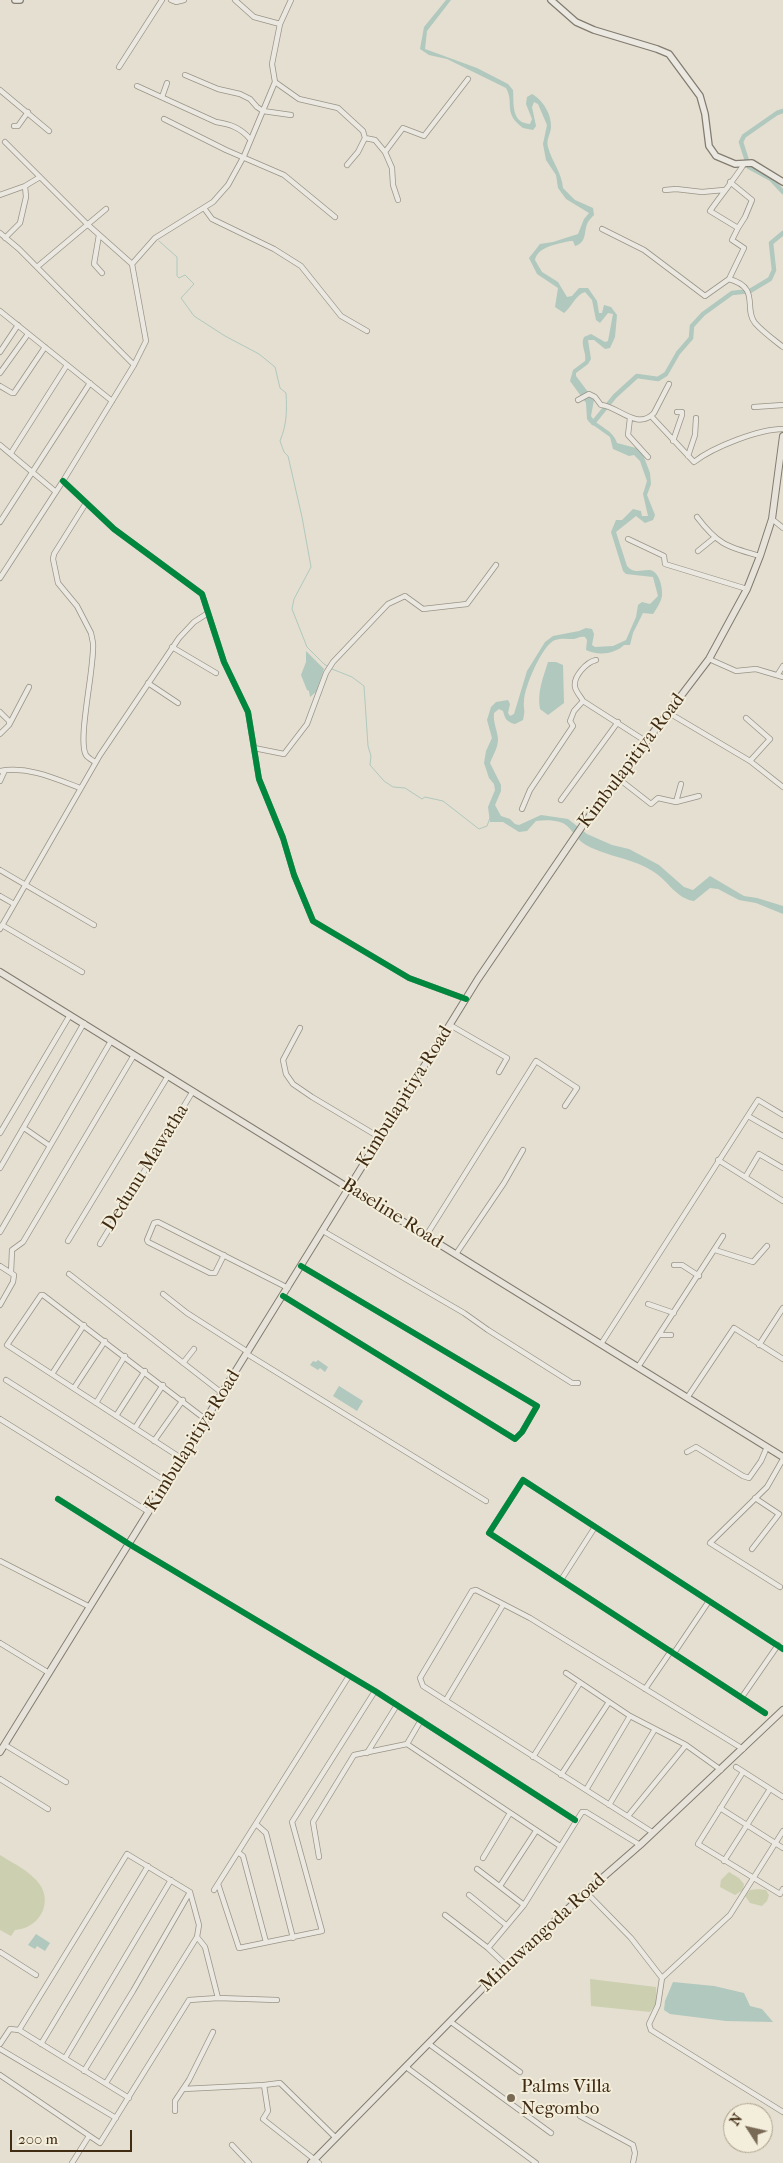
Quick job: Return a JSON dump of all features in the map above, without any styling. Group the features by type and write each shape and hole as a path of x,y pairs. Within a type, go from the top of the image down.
{"main road":[{"name":"Kimbulapitiya Road","path":"0,1752 466,999 585,822 709,660 747,589 760,556 780,487 783,436"},
{"name":"Baseline Road","path":"0,972 783,1458"},
{"name":"Minuwangoda Road","path":"314,2162 507,1966 721,1770 783,1710"}],"street":[{"path":"15,0 20,0"},
{"path":"119,67 162,0"},
{"path":"172,0 176,2 184,0"},
{"path":"235,0 254,16 280,24"},
{"path":"132,264 155,238 213,202 228,185 244,156 275,82 272,64 280,24 291,0"},
{"path":"550,0 576,22 594,30 668,54 700,96 705,114 709,146 716,156 735,164 747,163 783,182"},
{"path":"185,75 218,89 250,99 257,108 263,111 291,115"},
{"path":"385,152 402,128 424,136 468,79"},
{"path":"275,82 299,98 338,108 363,131 365,138 358,152 347,165"},
{"path":"162,97 167,83"},
{"path":"137,86 216,122 243,131 250,139"},
{"path":"0,90 49,131"},
{"path":"14,126 18,126 28,112"},
{"path":"164,119 226,150 244,156 284,175 336,217"},
{"path":"365,138 375,140 385,152 392,168 393,185 398,200"},
{"path":"1,574 63,481 134,365 146,341 132,264 87,224 5,142"},
{"path":"358,152 363,156"},
{"path":"738,228 710,211 730,182 747,163"},
{"path":"0,195 25,186 40,177"},
{"path":"602,229 644,250 705,296 729,279 744,248 732,240 745,218 752,200 730,182"},
{"path":"5,238 20,223 26,197 25,186"},
{"path":"665,190 676,189 702,192 724,190"},
{"path":"204,208 212,219 274,249 301,266 341,316 367,331"},
{"path":"37,267 106,209"},
{"path":"0,233 37,267 134,365"},
{"path":"100,235 94,264 102,273"},
{"path":"729,279 740,282 745,287 754,322 783,347"},
{"path":"0,311 112,401"},
{"path":"0,352 18,325"},
{"path":"0,373 28,334"},
{"path":"0,386 12,393 14,392 45,347"},
{"path":"11,453 67,365"},
{"path":"0,522 90,383"},
{"path":"578,400 589,394 595,397 601,404 630,418 640,420 651,416 669,384"},
{"path":"754,407 783,405"},
{"path":"673,441 682,415 682,412 677,412"},
{"path":"651,416 694,462 707,452 720,447 765,432 783,429"},
{"path":"630,418 628,435 648,457"},
{"path":"688,456 695,435 696,418"},
{"path":"0,445 56,492"},
{"path":"63,481 114,529 202,594 224,662 248,712 259,779 313,921 409,978 466,999"},
{"path":"86,503 54,554 53,559 58,583 78,606 91,633 93,643 84,729 84,749 87,756 95,762"},
{"path":"697,517 714,538 728,547 760,556"},
{"path":"772,518 783,528"},
{"path":"698,551 714,538"},
{"path":"628,539 664,556 665,564 747,589"},
{"path":"254,748 284,754 307,724 326,672 332,662 388,604 405,596 423,609 467,604 496,565"},
{"path":"82,972 1,927 95,762 172,647 194,622 208,613"},
{"path":"172,647 216,673"},
{"path":"596,660 589,661 576,678 575,687 583,701 648,742"},
{"path":"709,660 736,670 756,670 781,675 783,666"},
{"path":"148,683 178,703"},
{"path":"0,734 9,725 29,687"},
{"path":"522,809 530,790 573,726 570,721 574,711 583,701"},
{"path":"0,712 9,725"},
{"path":"669,713 750,761 783,787"},
{"path":"746,718 770,739 750,761"},
{"path":"561,800 618,722"},
{"path":"0,780 2,770 12,769 41,773 80,788"},
{"path":"619,779 651,804 658,798 676,802 699,796"},
{"path":"676,802 682,784"},
{"path":"0,870 94,925"},
{"path":"0,896 14,904"},
{"path":"0,1132 70,1015"},
{"path":"0,1168 84,1023"},
{"path":"450,1025 507,1058 499,1072"},
{"path":"300,1028 284,1060 286,1074 293,1084 380,1137"},
{"path":"0,1232 111,1041"},
{"path":"11,1273 12,1250 24,1242 134,1055"},
{"path":"426,1236 536,1061 577,1088 565,1106"},
{"path":"68,1241 168,1076"},
{"name":"Dedunu Mawatha","path":"100,1244 193,1091"},
{"path":"601,1344 758,1100 783,1115"},
{"path":"748,1116 783,1136"},
{"path":"24,1128 50,1146"},
{"path":"456,1254 523,1150"},
{"path":"746,1176 759,1154 783,1168"},
{"path":"718,1160 783,1201"},
{"path":"224,1256 215,1273 210,1273 147,1240 154,1224 158,1222 288,1288"},
{"path":"323,1232 464,1313 572,1383 578,1383"},
{"path":"638,1367 699,1276 723,1236"},
{"path":"715,1250 753,1262 767,1246"},
{"path":"674,1265 682,1265 699,1276"},
{"path":"0,1266 14,1275 13,1282 0,1305"},
{"path":"283,1296 515,1439 522,1432 536,1406 301,1266"},
{"path":"69,1274 222,1393"},
{"path":"163,1294 247,1353 486,1501"},
{"path":"181,1458 7,1345 41,1295 125,1356 205,1419"},
{"path":"648,1304 674,1313"},
{"path":"759,1345 783,1309"},
{"path":"52,1374 84,1325"},
{"path":"687,1398 734,1328 783,1359"},
{"path":"660,1335 671,1335"},
{"path":"74,1388 105,1341"},
{"path":"183,1363 194,1349"},
{"path":"96,1403 125,1356"},
{"path":"116,1416 144,1371"},
{"path":"6,1380 168,1482"},
{"path":"134,1428 163,1385"},
{"path":"154,1441 183,1400"},
{"path":"0,1419 149,1512"},
{"path":"687,1452 696,1447 749,1478 761,1461 767,1447"},
{"path":"782,1588 710,1543 767,1487 783,1458"},
{"path":"765,1713 489,1534 523,1480 783,1649"},
{"path":"752,1549 781,1516 755,1498"},
{"path":"58,1499 129,1544 375,1691 576,1820"},
{"path":"561,1580 595,1527"},
{"path":"0,1561 90,1607"},
{"path":"764,1577 782,1588"},
{"path":"652,1832 423,1686 420,1678 472,1591 476,1590 530,1618 743,1749"},
{"path":"645,1689 709,1601"},
{"path":"446,1700 503,1605"},
{"path":"0,1643 49,1672"},
{"path":"742,1697 778,1645"},
{"path":"566,1673 630,1716 686,1745 721,1770"},
{"path":"214,1890 349,1676"},
{"path":"533,1757 580,1683"},
{"path":"218,1884 239,1948 322,1931 292,1822 375,1691"},
{"path":"561,1775 609,1702"},
{"path":"367,1753 396,1705"},
{"path":"586,1790 630,1716"},
{"path":"407,1744 421,1720"},
{"path":"609,1805 655,1729"},
{"path":"319,1856 314,1822 354,1755 407,1744 560,1846"},
{"path":"5,1745 66,1782"},
{"path":"628,1816 686,1745"},
{"path":"736,1767 783,1796"},
{"path":"743,1772 698,1844 780,1894 783,1889"},
{"path":"0,1779 48,1809"},
{"path":"724,1861 770,1789"},
{"path":"720,1808 783,1848"},
{"path":"488,1948 524,1905 579,1814 586,1812 640,1845"},
{"path":"483,1858 510,1813"},
{"path":"256,1824 266,1833 293,1938"},
{"path":"783,1830 730,1915 662,1978 658,2005 649,2024 651,2030 783,2112"},
{"path":"500,1886 536,1831"},
{"path":"238,1852 243,1856 266,1942"},
{"path":"19,2030 127,1854 171,1880 190,1892 198,1925 197,1937 106,2083"},
{"path":"41,2044 148,1866"},
{"path":"477,1869 524,1905"},
{"path":"65,2058 171,1880"},
{"path":"84,2071 190,1892"},
{"path":"586,1892 631,1938 662,1978"},
{"path":"469,1895 506,1925"},
{"path":"446,1915 488,1948 507,1966"},
{"path":"197,1937 205,1947 218,1998"},
{"path":"0,1952 36,1976"},
{"path":"0,2075 100,2143 186,2003 194,1999 218,1998 278,2000"},
{"path":"450,2022 520,2072"},
{"path":"0,2044 10,2029 19,2030 129,2098"},
{"path":"174,2111 175,2101 183,2090 213,2032"},
{"path":"429,2044 551,2133"},
{"path":"0,2049 116,2118"},
{"path":"406,2067 536,2163"},
{"path":"183,2090 264,2086 280,2082 336,2138"},
{"path":"264,2086 268,2111 263,2119 314,2162"},
{"path":"580,2116 633,2145 635,2153 633,2163"},
{"path":"72,2163 90,2136"},
{"path":"232,2144 249,2163"}],"shaded area":[{"path":"446,0 451,0 427,31 425,49 477,68 508,84 513,90 515,112 519,120 524,123 530,124 532,119 526,104 527,97 532,94 540,100 550,118 551,128 548,144 561,177 563,188 575,200 593,208 594,215 588,222 582,242 575,246 573,241 570,241 549,246 537,255 535,260 542,272 558,282 567,297 572,296 579,288 588,288 597,301 599,313 602,313 604,305 611,307 617,315 615,337 610,348 605,349 594,340 588,340 591,359 588,364 576,373 576,376 594,400 591,416 594,420 612,434 617,443 636,448 642,452 650,473 651,484 647,495 655,515 653,520 645,523 636,516 616,532 627,566 635,571 649,570 655,573 660,580 662,593 661,600 653,614 643,613 633,633 630,645 624,645 611,652 601,653 586,650 587,640 585,637 555,640 539,658 527,687 523,720 515,724 506,719 503,711 499,709 494,713 498,742 490,763 501,785 501,791 495,805 501,816 519,825 541,815 568,819 587,834 612,845 629,849 659,865 684,887 693,890 710,876 744,896 783,906 783,914 756,903 739,900 718,889 710,888 694,901 688,900 646,867 586,845 567,826 560,822 536,821 527,831 519,832 503,822 490,822 488,807 495,790 484,763 486,751 492,738 487,720 491,707 496,702 508,700 510,704 508,713 510,716 514,714 527,671 545,642 553,636 586,628 592,629 594,634 592,645 595,647 613,646 626,640 636,617 638,605 642,602 650,604 658,596 653,577 626,574 623,571 611,532 616,520 622,520 633,509 641,511 642,516 648,516 643,494 647,481 640,461 634,455 629,456 613,449 610,437 589,422 587,419 586,403 570,381 573,370 585,361 584,337 591,334 605,342 608,341 613,314 608,313 600,323 596,320 592,300 585,292 564,313 555,307 558,288 537,274 529,258 540,244 578,234 584,219 589,213 566,199 558,188 556,175 546,160 543,144 547,125 538,104 534,102 532,107 536,126 533,130 523,128 511,113 510,99 506,88 447,59 429,55 420,49 424,27"},
{"path":"306,651 324,669 316,692 310,697 301,675 306,662"},
{"path":"548,662 556,662 563,665 564,703 548,715 540,709 539,697"},
{"path":"318,1360 328,1367 325,1372 320,1368 318,1370 310,1365 313,1361 316,1362"},
{"path":"339,1386 363,1401 357,1411 333,1396"},
{"path":"0,1855 29,1874 40,1885 44,1893 45,1902 39,1917 33,1924 15,1930 11,1936 0,1930"},
{"path":"729,1872 739,1878 744,1884 743,1890 735,1895 720,1887 721,1880"},
{"path":"750,1890 766,1890 769,1895 767,1901 762,1906 750,1903 745,1896"},
{"path":"36,1934 50,1943 45,1951 37,1946 35,1949 28,1945"},
{"path":"590,1979 656,1987 657,2003 650,2012 591,2006"},
{"path":"673,1982 714,1986 744,1993 750,2006 762,2009 773,2022 726,2021 670,2014 664,2010 665,2001"}],"waterway":[{"path":"783,111 777,113 744,136 741,142 749,167 771,179 783,192"},
{"path":"593,423 615,396 637,376 658,379 666,374 678,353 691,338 692,326 703,314 732,293 750,291 770,279 774,270 771,243 783,233"},
{"path":"159,241 177,257 177,276 179,278 185,275 194,284 181,298 194,316 225,336 259,354 275,367 280,388 286,393 286,417 280,441 284,452 288,456 311,567 294,599 292,609 307,647 324,664 352,677 364,686 368,746 371,756 370,765 384,781 393,787 405,788 422,799 425,797 443,801 479,829 487,826 490,818"}],"cycle path":[{"path":"63,481 114,529 202,594 224,662 248,712 259,779 313,921 409,978 466,999"},
{"path":"283,1296 515,1439 522,1432 537,1406 301,1266"},
{"path":"765,1713 489,1533 523,1480 783,1649"},
{"path":"58,1499 129,1544 375,1691 575,1820"}],"place":[{"name":"Palms Villa Negombo","path":"511,2098"}]}
